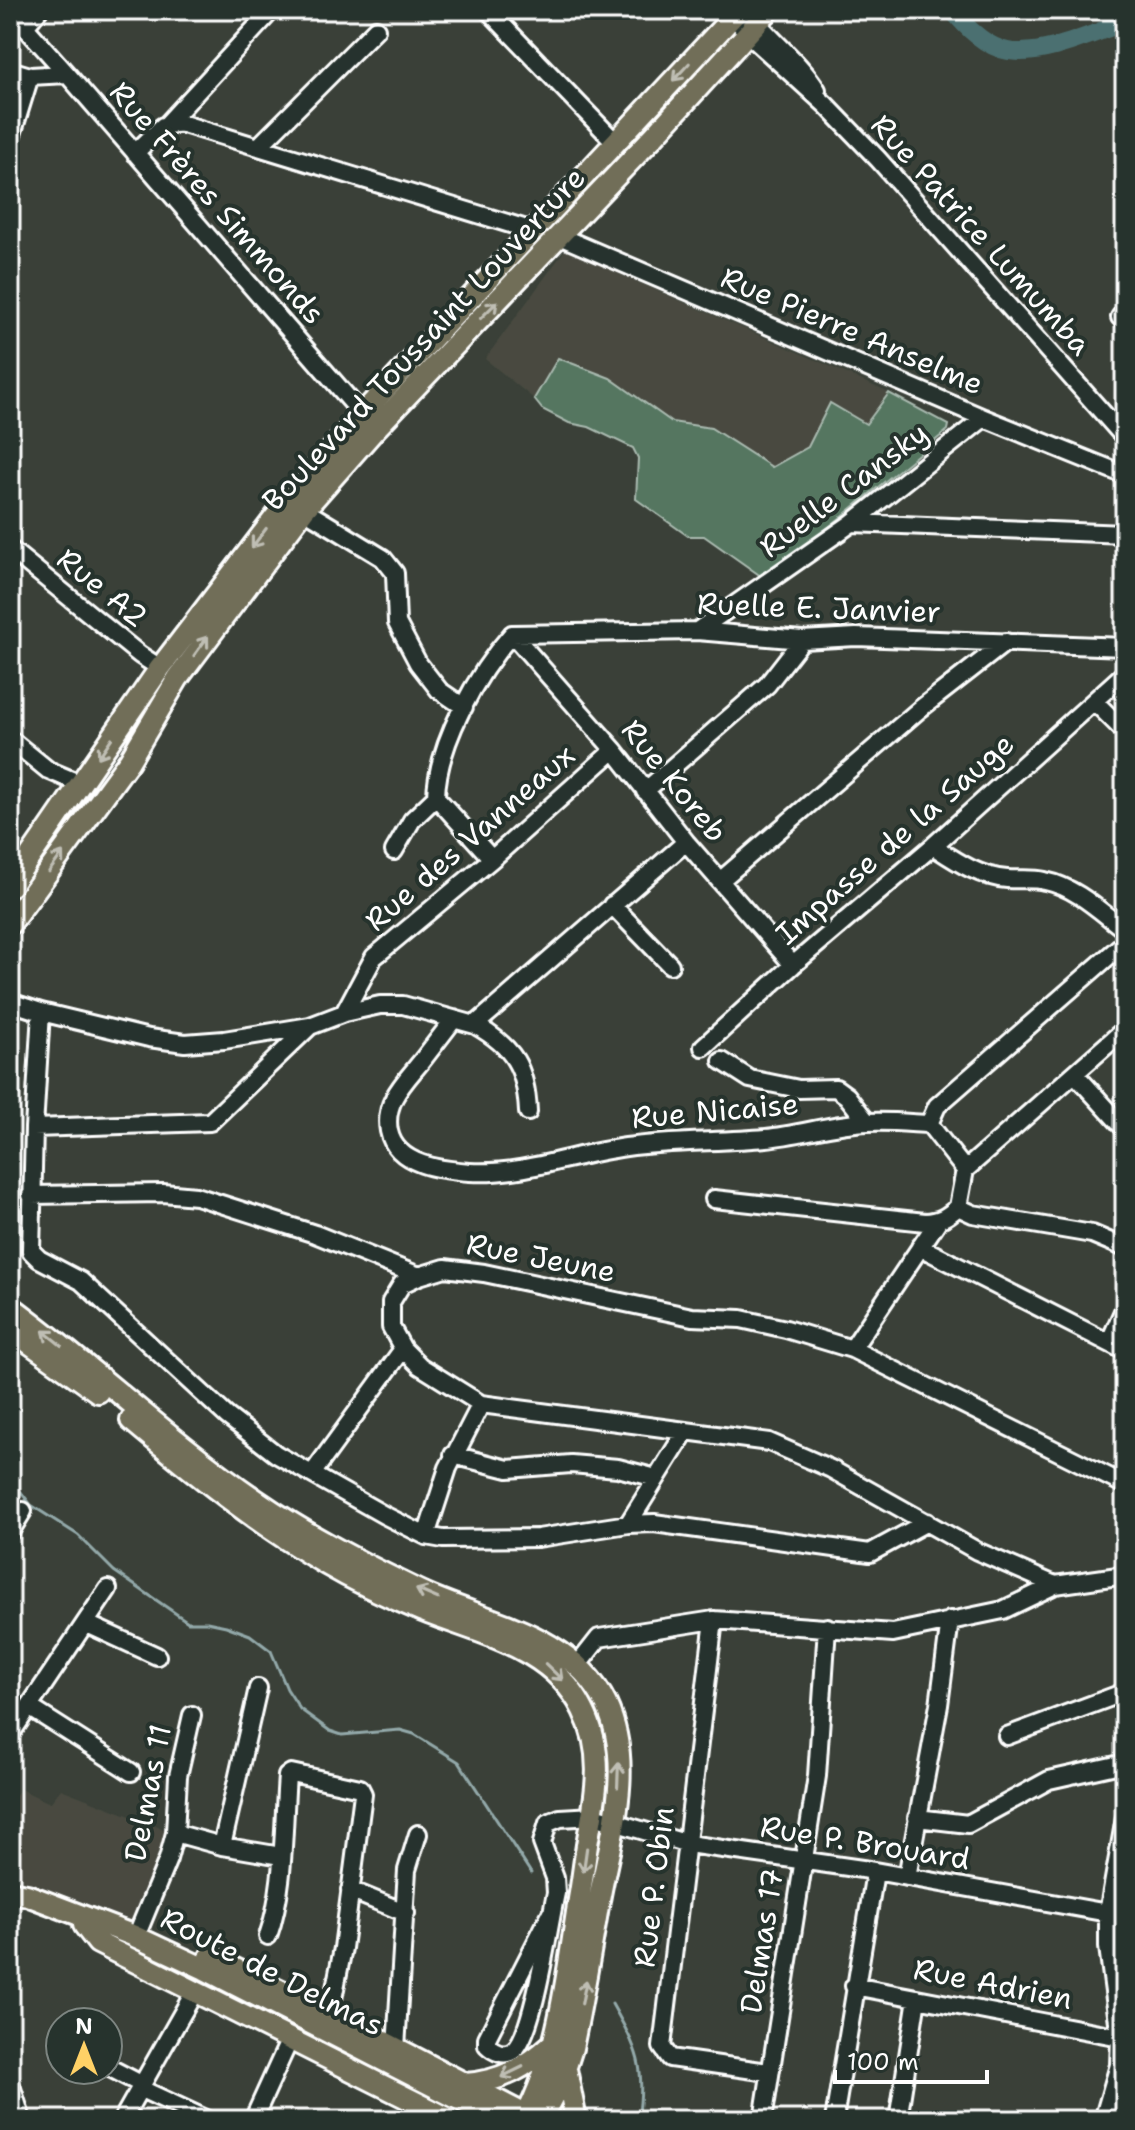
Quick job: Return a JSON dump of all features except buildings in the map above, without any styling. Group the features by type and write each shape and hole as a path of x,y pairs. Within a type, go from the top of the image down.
{"main road":[{"name":"Boulevard Toussaint Louverture","path":"11,922 129,761 178,678 369,420 533,231 616,143 746,16"},
{"name":"Boulevard Toussaint Louverture","path":"10,886 160,668 277,515 369,420 559,236 746,16"},
{"path":"10,1306 255,1500 314,1538 425,1594 527,1632 577,1666 606,1705 615,1733 619,1765 616,1823 584,1993 565,2068 534,2117"},
{"path":"10,1329 79,1377 253,1516 325,1563 419,1609 533,1654 565,1682 583,1710 596,1749 598,1783 563,2005 534,2117"},
{"name":"Route de Delmas","path":"10,1892 25,1901 85,1922 477,2120"},
{"path":"446,2118 300,2031 195,1991 98,1943 85,1922 114,1917 172,1939 330,2014 534,2117"},
{"name":"Route de Delmas","path":"300,2031 500,2120"},
{"path":"465,2084 503,2077 537,2058 552,2044"},
{"path":"565,2068 576,2120"}],"street":[{"path":"10,10 67,74"},
{"path":"25,27 39,10"},
{"path":"135,153 168,123 272,10"},
{"path":"488,10 616,143"},
{"name":"Rue Patrice Lumumba","path":"746,16 878,159 1125,438"},
{"path":"259,146 376,29"},
{"name":"Rue Frères Simmonds","path":"10,70 30,76 67,74 369,420"},
{"path":"10,141 30,76"},
{"path":"168,123 180,123 259,146 533,231"},
{"name":"Rue Pierre Anselme","path":"559,236 1125,475"},
{"name":"Ruelle Cansky","path":"697,631 852,523 984,418"},
{"path":"304,510 383,558 395,573 397,623 439,690 464,707"},
{"path":"852,523 1125,534"},
{"name":"Rue A2","path":"10,549 160,668"},
{"name":"Ruelle E. Janvier","path":"512,634 697,631 802,640 856,637 1125,647"},
{"path":"492,859 436,797 436,777 464,707 490,658 512,634"},
{"name":"Rue Koreb","path":"512,634 614,750 686,842 793,965"},
{"path":"645,791 767,685 802,640"},
{"path":"721,880 920,709 1006,642"},
{"name":"Impasse de la Sauge","path":"703,1047 1125,673"},
{"path":"1095,702 1125,732"},
{"path":"10,739 48,770 81,784"},
{"name":"Rue des Vanneaux","path":"344,1013 374,957 492,859 614,750"},
{"path":"394,851 412,820 436,797"},
{"path":"475,1025 686,842"},
{"path":"933,846 967,868 1003,879 1044,880 1062,886 1125,930"},
{"path":"612,905 670,965"},
{"path":"965,1170 929,1124 937,1106 1125,942"},
{"path":"10,1002 149,1038 185,1043 310,1026 344,1013 380,1005 403,1005 475,1025 498,1038 517,1063 527,1084 528,1112"},
{"path":"41,1012 31,1251 39,1259 81,1281 227,1416 276,1454 384,1515 426,1536 443,1539 538,1538 654,1523 870,1553 927,1522"},
{"name":"Rue Nicaise","path":"454,1019 423,1060 401,1082 389,1118 390,1134 399,1150 414,1161 438,1169 474,1172 548,1165 582,1154 629,1147 767,1138 867,1122 929,1124"},
{"path":"34,1128 210,1122 310,1026"},
{"path":"714,1199 938,1221 948,1217 958,1207 965,1170 1123,1035"},
{"path":"722,1061 750,1079 799,1089 836,1088 847,1096 867,1122"},
{"path":"1075,1074 1125,1129"},
{"path":"31,1195 163,1193 196,1196 315,1234 419,1276"},
{"path":"958,1207 973,1214 1092,1234 1125,1248"},
{"path":"852,1349 938,1221"},
{"path":"920,1247 1125,1351"},
{"name":"Rue Jeune","path":"419,1276 445,1268 484,1273 692,1317 741,1319 786,1329 852,1349 1125,1485"},
{"path":"419,1276 402,1284 391,1302 391,1327 403,1349 420,1366 481,1404 769,1442 831,1469 977,1551 1055,1585"},
{"path":"1109,1343 1125,1307"},
{"path":"312,1474 403,1349"},
{"path":"426,1536 453,1455 481,1404"},
{"path":"628,1524 686,1431"},
{"path":"453,1455 508,1469 571,1464 618,1468 656,1478"},
{"path":"10,1532 23,1511"},
{"path":"577,1666 599,1638 714,1620 893,1633 1003,1610 1055,1585 1125,1575"},
{"path":"10,1735 108,1589"},
{"name":"Rue P. Obin","path":"714,1620 663,2051 670,2058 768,2072"},
{"path":"907,1877 939,1705 950,1620"},
{"path":"85,1623 157,1656"},
{"name":"Delmas 17","path":"763,2120 768,2072 817,1776 827,1627"},
{"path":"222,1846 258,1688"},
{"path":"1007,1736 1125,1692"},
{"path":"29,1707 131,1772"},
{"name":"Delmas 11","path":"140,1927 168,1859 175,1833 178,1776 192,1715"},
{"path":"917,1818 968,1824 1049,1780 1125,1763"},
{"path":"268,1936 273,1923 288,1774 357,1786 362,1791 343,1948 330,2014"},
{"path":"551,1913 487,2038 487,2045 494,2052 513,2051 527,2029 556,1893 555,1878 542,1843 543,1834 548,1823 560,1818 594,1816"},
{"name":"Rue P. Brouard","path":"594,1816 688,1844 804,1860 1108,1913"},
{"path":"1103,2120 1119,2065 1122,2009 1108,1947 1108,1913 1118,1889 1125,1818"},
{"path":"175,1833 222,1846 281,1856"},
{"path":"396,2048 407,1870 418,1834"},
{"path":"834,2120 875,1872"},
{"path":"350,1890 406,1913"},
{"name":"Rue Adrien","path":"854,1986 1120,2037"},
{"path":"122,2120 195,1991"},
{"path":"898,2120 917,1998"},
{"path":"253,2120 300,2031"},
{"path":"124,2076 208,2120"},
{"path":"10,2082 22,2120"}],"shaded area":[{"path":"565,250 889,393 866,425 830,403 808,447 772,468 711,428 672,422 610,378 562,359 558,358 534,399 485,359"},
{"path":"20,1789 50,1803 61,1789 166,1830 160,1869 134,1926 10,1878 10,1805"}],"green space":[{"path":"558,358 610,378 672,422 711,428 772,467 808,447 830,403 866,424 889,393 949,425 948,430 765,579 704,536 688,536 636,499 638,458 633,448 542,409 534,399"}],"waterway":[{"path":"952,10 984,41 1000,49 1022,52 1052,48 1125,22"},
{"path":"10,1420 14,1425 10,1446"},
{"path":"10,1485 17,1487 31,1505 78,1535 114,1571 188,1622 226,1626 250,1635 271,1651 287,1689 300,1709 330,1731 342,1735 400,1730 414,1734 459,1762 531,1873"},
{"path":"612,2004 638,2059 641,2086 638,2120"}]}
